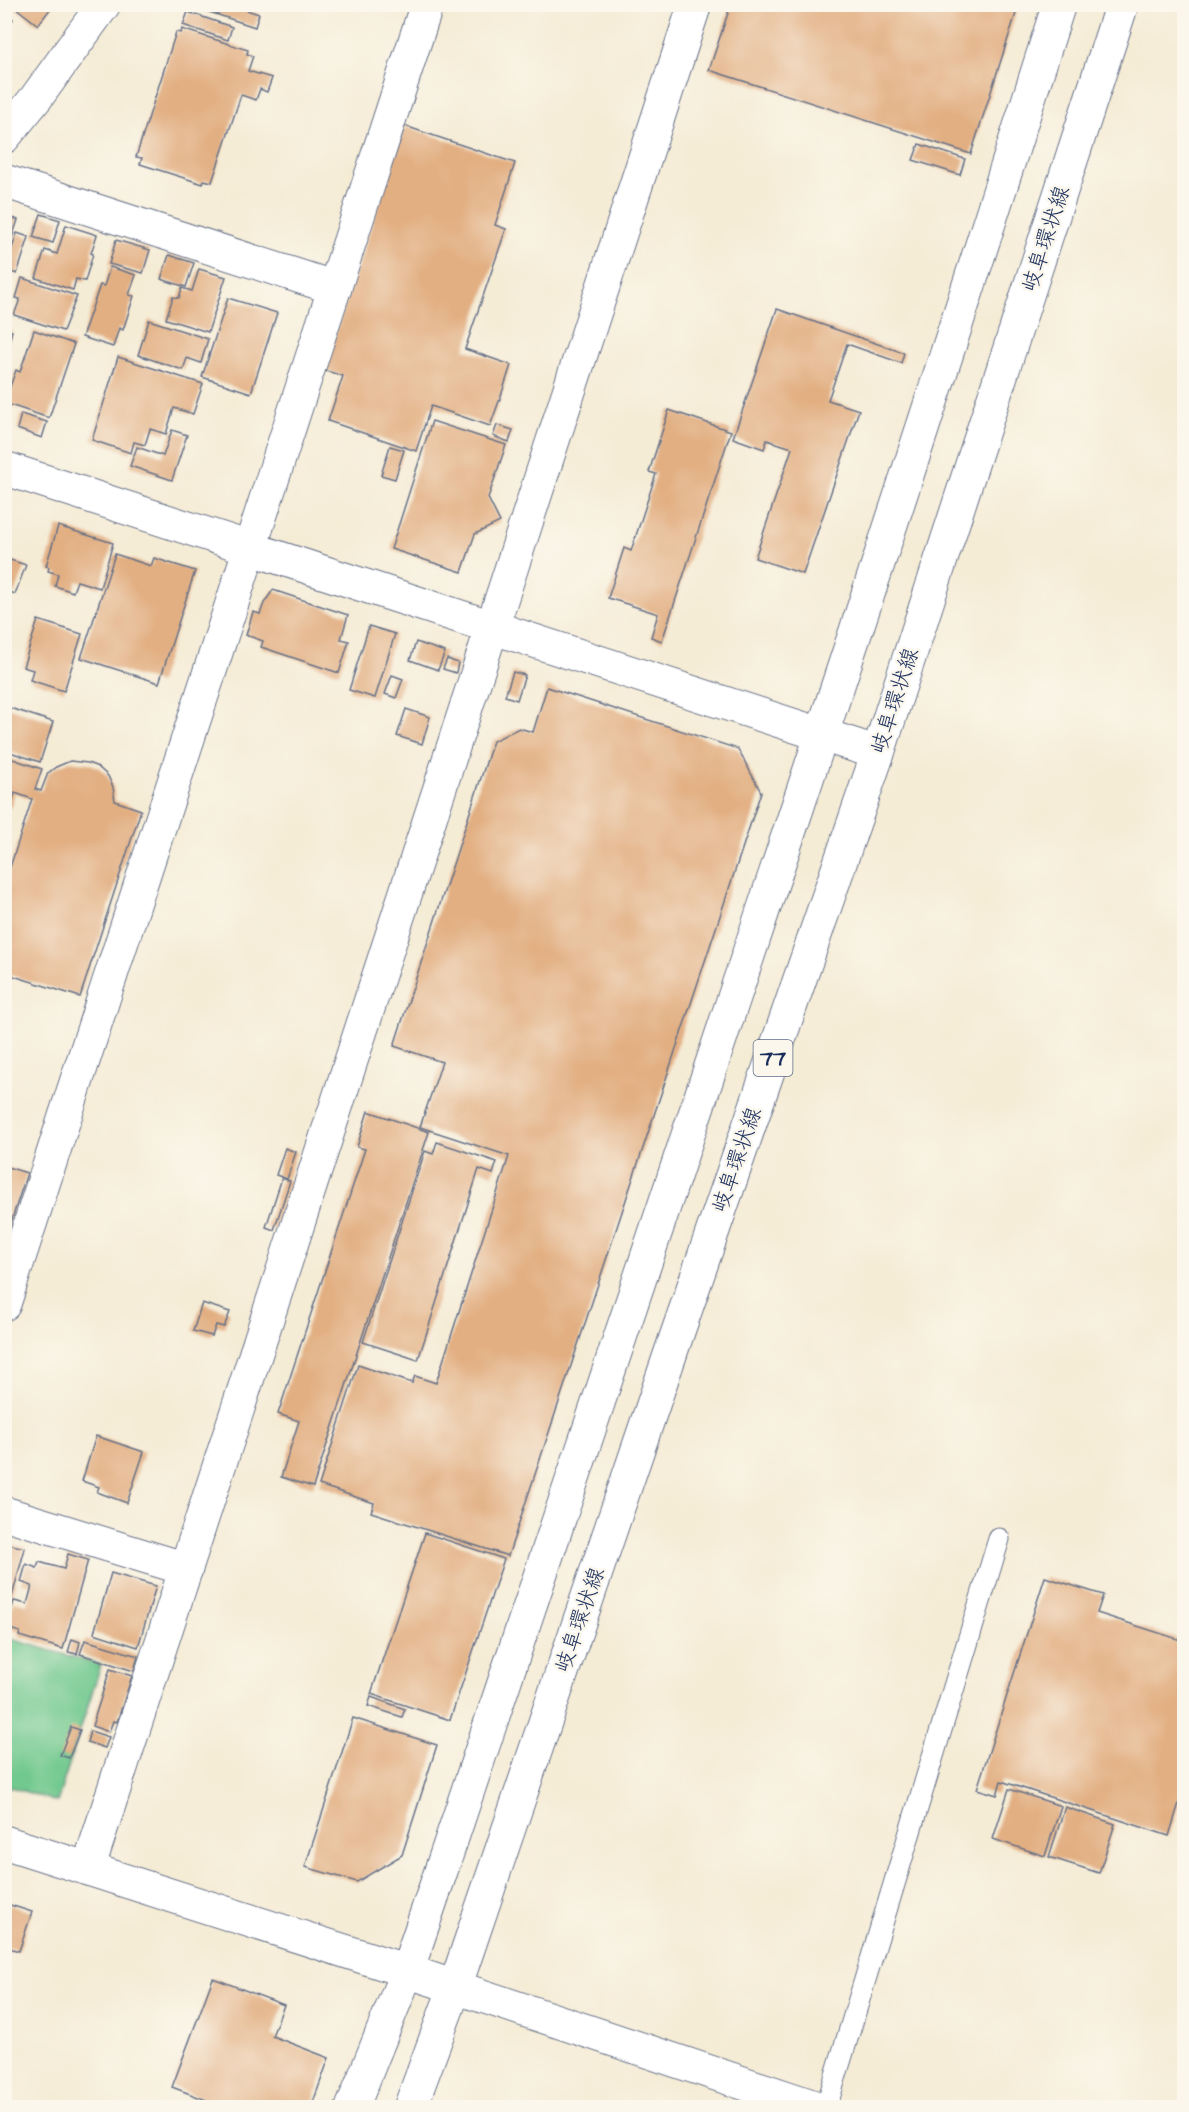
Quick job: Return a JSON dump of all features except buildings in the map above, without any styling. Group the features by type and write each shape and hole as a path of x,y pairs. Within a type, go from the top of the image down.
{"street":[{"path":"4,137 36,98 104,4"},
{"path":"4,1304 428,4"},
{"path":"87,1869 695,4"},
{"name":"77","path":"352,2108 407,1971 963,307 1059,4"},
{"name":"岐阜環状線","path":"410,2108 455,1987 668,1360 878,753 1122,4"},
{"path":"4,181 334,288"},
{"path":"4,468 878,753"},
{"path":"4,1513 186,1569"},
{"path":"4,1842 407,1971 818,2108"}],"lane":[{"path":"826,2108 999,1539"}],"green space":[{"path":"4,1637 101,1665 57,1802 5,1785"}]}
